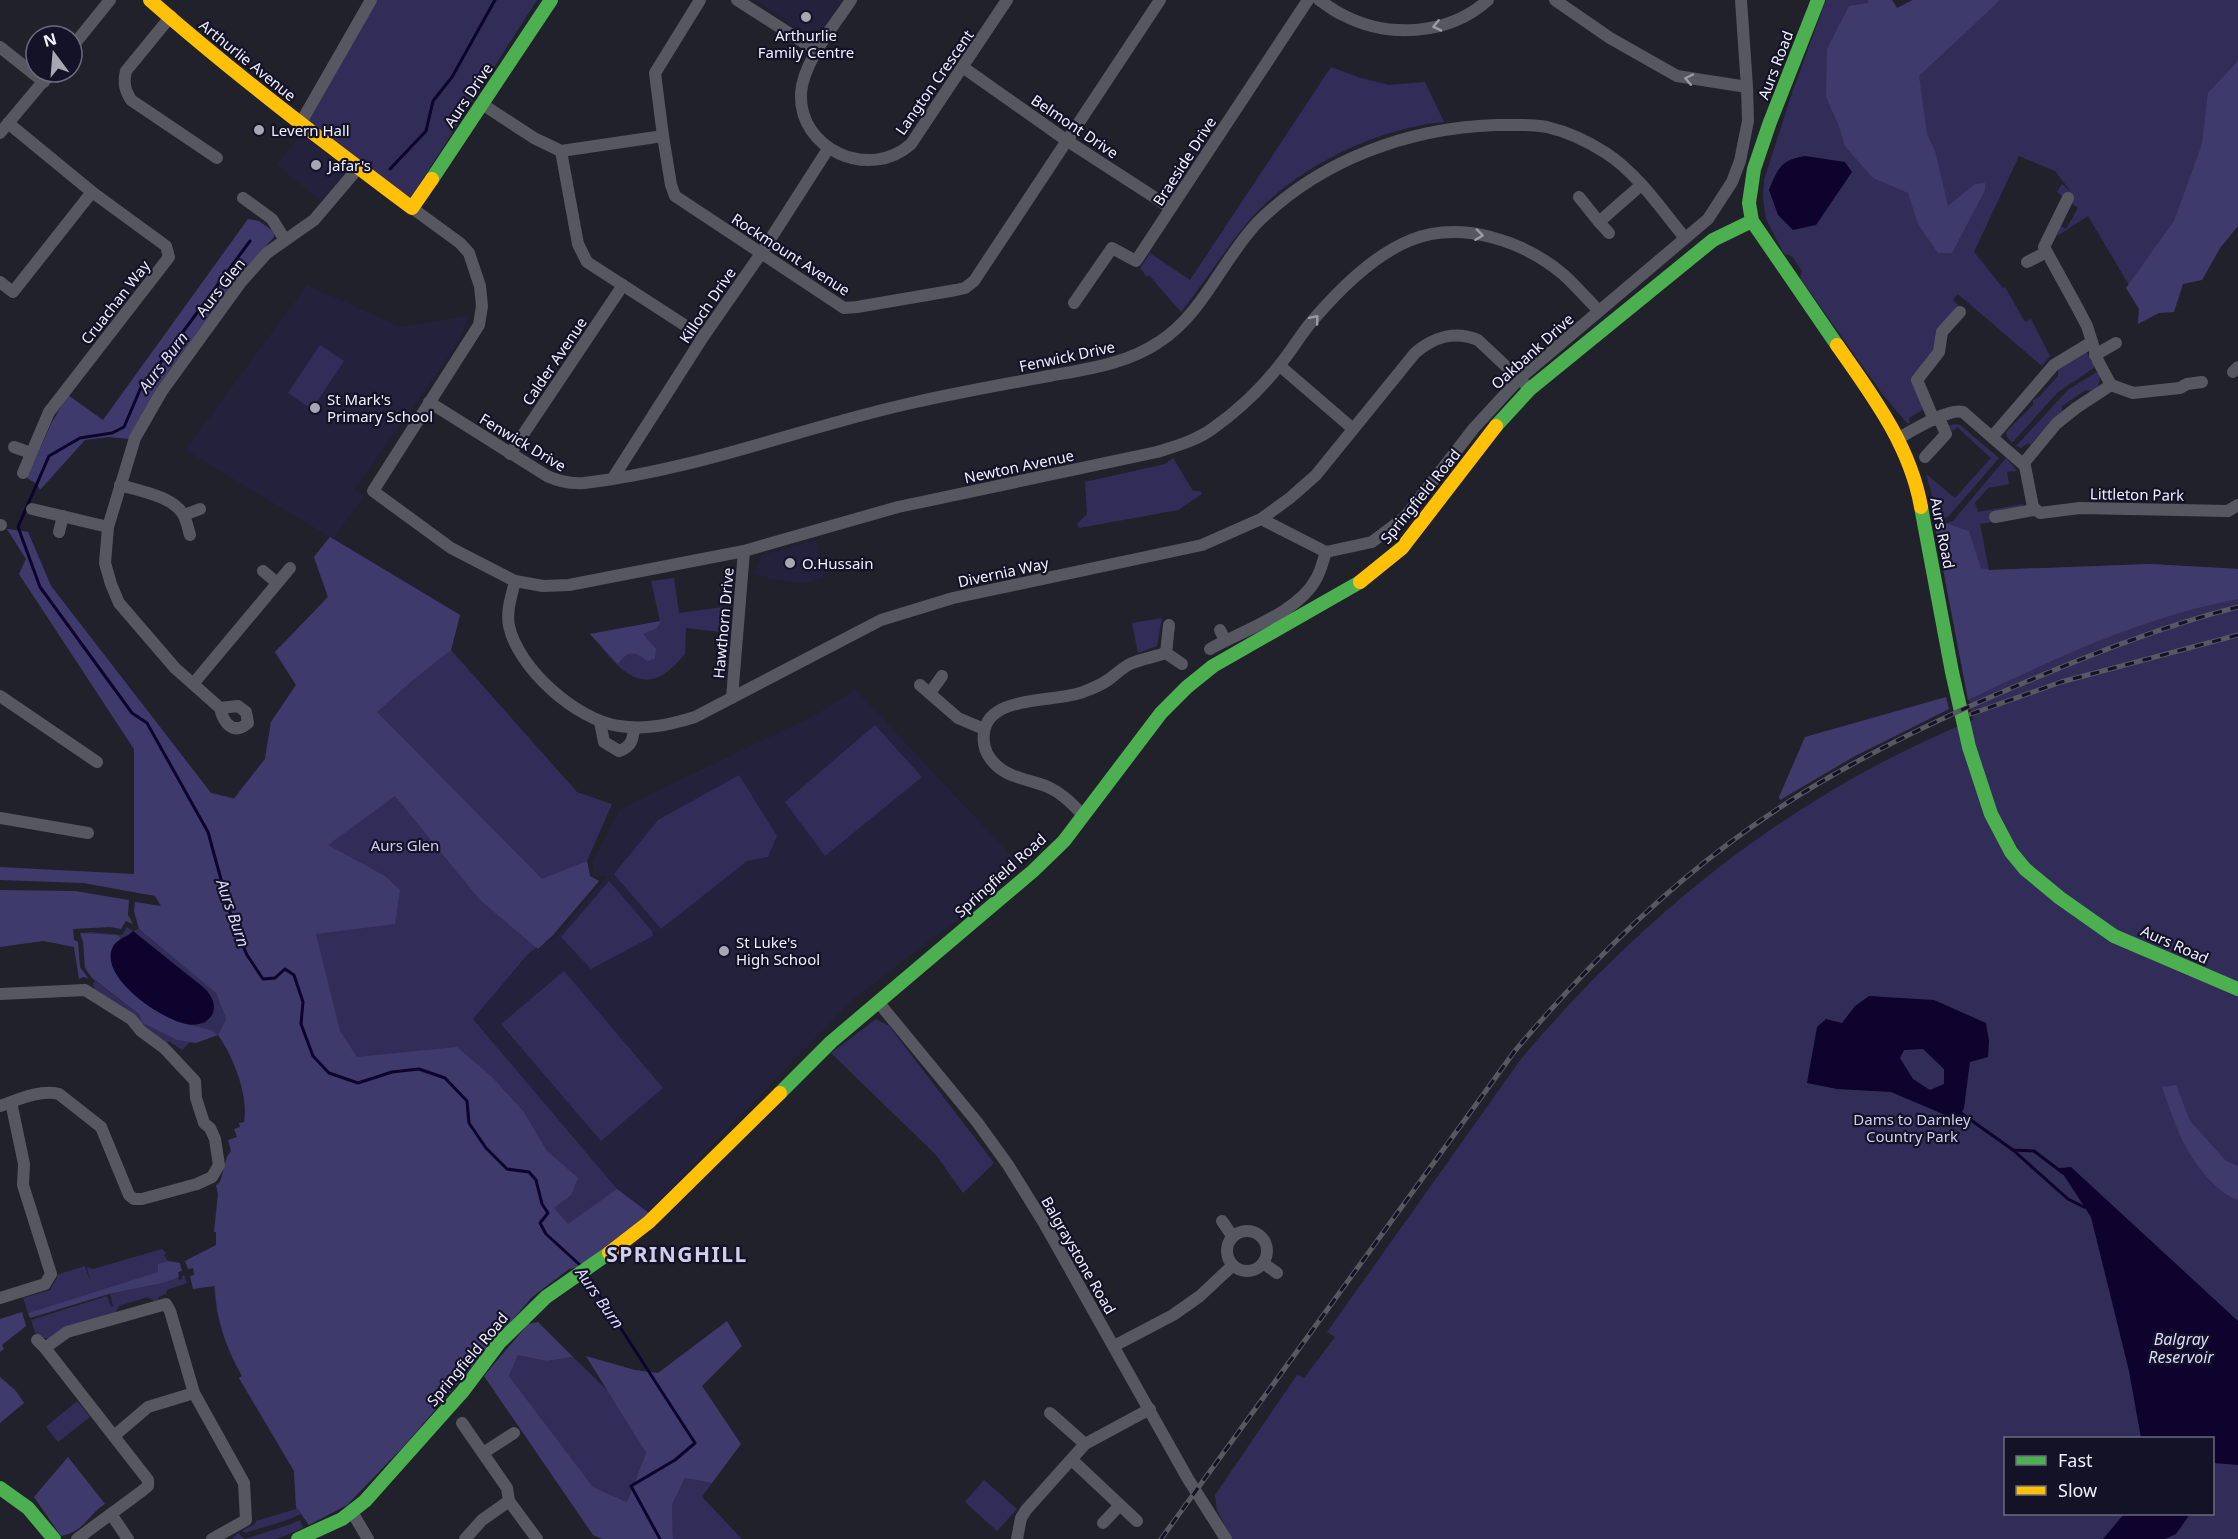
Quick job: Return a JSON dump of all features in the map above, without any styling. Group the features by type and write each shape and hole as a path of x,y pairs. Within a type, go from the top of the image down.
{"street":[{"path":"84,32 110,0"},
{"name":"Arthurlie Avenue","path":"150,0 300,124 412,208"},
{"path":"300,124 371,0"},
{"name":"Aurs Drive","path":"412,208 551,0"},
{"name":"Rockmount Avenue","path":"700,0 655,73 663,136 675,196 844,308 965,288 974,281 1160,0"},
{"path":"737,0 817,51"},
{"path":"828,149 820,142 806,121 801,92 805,76 817,51 851,0"},
{"name":"Langton Crescent","path":"828,149 862,161 892,156 905,150 964,68 1007,0"},
{"name":"Braeside Drive","path":"1074,303 1112,248 1136,261 1308,0"},
{"path":"1319,0 1343,16 1372,26 1409,31 1441,26 1467,16 1488,0"},
{"path":"1555,0 1610,38 1677,76 1748,87"},
{"name":"Oakbank Drive","path":"1326,552 1372,542 1405,517 1474,428 1520,378 1708,219 1732,182 1748,121 1748,87 1741,0"},
{"name":"Aurs Road","path":"1818,0 1754,169 1749,202 1752,220 1899,438 1919,494 1954,681 1972,756 1991,814 2010,852 2036,880 2114,936 2238,989"},
{"path":"171,16 126,71 124,80 126,90 131,100 217,158"},
{"path":"0,47 24,62"},
{"name":"Belmont Drive","path":"964,68 1066,140 1171,208"},
{"path":"0,282 13,292 92,192 4,128 41,84"},
{"path":"482,104 534,138 561,151 663,136"},
{"name":"Fenwick Drive","path":"429,402 547,476 564,483 583,483 649,473 719,457 867,414 917,402 1113,364 1161,342 1184,321 1235,249 1257,223 1286,197 1345,160 1400,140 1437,131 1522,124 1546,127 1569,134 1608,155 1641,185 1685,238"},
{"name":"Killoch Drive","path":"613,478 828,149"},
{"path":"561,151 578,244 587,262 703,337"},
{"name":"Aurs Glen","path":"220,708 175,668 119,603 105,562 108,527 135,438 162,391 241,282 267,253 314,220 359,167"},
{"path":"1599,222 1641,185"},
{"name":"Cruachan Way","path":"23,473 54,404 169,257 166,246 92,192"},
{"path":"1579,197 1609,233"},
{"path":"243,198 273,219 285,240"},
{"path":"2068,198 2046,240 2045,253 2078,307 2095,356 2111,385 2133,393 2180,388 2187,384 2202,382"},
{"path":"412,208 469,252 480,286 482,306 479,325 429,402"},
{"name":"Springfield Road","path":"298,1539 330,1525 365,1501 463,1391 499,1343 546,1297 649,1222 831,1042 1033,871 1064,841 1161,713 1187,687 1213,666 1357,584 1402,548 1509,410 1530,388 1713,240 1752,220"},
{"name":"Newton Avenue","path":"429,402 373,491 451,548 515,580 543,586 569,585 744,551 897,508 1157,452 1185,443 1210,430 1233,413 1264,384 1280,366 1312,321 1342,288 1388,252 1409,240 1427,235 1468,234 1494,237 1517,246 1563,274 1599,311"},
{"path":"2027,262 2045,253"},
{"name":"Calder Avenue","path":"510,454 623,285"},
{"path":"1925,458 1946,434 1918,386 1917,380 1939,352 1942,332 1960,312"},
{"name":"Divernia Way","path":"515,580 508,610 514,642 543,680 576,709 600,722 634,728 665,726 695,717 881,620 908,610 953,598 1202,545 1261,519 1316,475 1415,353 1428,342 1441,337 1468,336 1478,340 1530,388"},
{"path":"1992,437 2054,365 2092,342"},
{"path":"2095,356 2116,343"},
{"path":"1280,366 1352,428"},
{"path":"2023,464 2056,423 2111,385"},
{"path":"1899,438 1956,410 1963,412 2025,466 2034,510"},
{"path":"14,447 31,453"},
{"path":"120,485 176,506 184,515 190,535"},
{"name":"Littleton Park","path":"1995,517 2034,510 2046,513 2079,508 2228,511 2238,505"},
{"path":"32,509 108,527"},
{"path":"184,515 200,509"},
{"path":"59,532 63,516"},
{"path":"1210,649 1222,635 1276,614 1300,598 1316,579 1326,552 1261,519"},
{"name":"Hawthorn Drive","path":"732,698 744,551"},
{"path":"193,684 290,568"},
{"path":"263,571 276,582"},
{"path":"1166,653 1169,626"},
{"path":"1083,815 1065,797 1049,788 1006,772 996,765 985,751 984,729 989,719 1001,709 1081,693 1106,682 1130,664 1166,653"},
{"path":"1166,653 1182,664"},
{"path":"942,676 925,689 958,718 984,729"},
{"path":"0,696 82,749 98,762"},
{"path":"600,722 604,742 619,751 626,749 632,742 634,728"},
{"path":"0,818 88,833"},
{"path":"0,994 85,990 131,1019 141,1031 164,1048 195,1081 196,1098 204,1123 210,1128 219,1152 219,1165 212,1177 197,1184 142,1199 134,1199 129,1195 101,1127 59,1094 52,1092 5,1104 24,1164 23,1185 51,1274 45,1284 0,1298"},
{"name":"Balgraystone Road","path":"879,1003 977,1122 1008,1165 1044,1223 1193,1487 1226,1539"},
{"path":"1222,1221 1233,1237"},
{"path":"1251,1232 1262,1238 1267,1250 1263,1263 1252,1270 1245,1271 1233,1265 1229,1260 1227,1248 1233,1237 1239,1233 1251,1232"},
{"path":"1263,1263 1277,1273"},
{"path":"1114,1346 1173,1315 1200,1296 1233,1265"},
{"path":"77,1539 148,1486 148,1480 41,1344 66,1332 166,1304 194,1393 244,1484 246,1520 212,1539"},
{"path":"114,1436 148,1407 194,1393"},
{"path":"1017,1539 1021,1518 1026,1510 1085,1444 1150,1409"},
{"path":"1050,1413 1085,1444"},
{"path":"462,1423 507,1488 509,1500 537,1539"},
{"path":"483,1453 514,1433"},
{"path":"1072,1460 1137,1521"},
{"path":"0,1488 28,1508 54,1539"},
{"path":"465,1539 482,1520 509,1500"},
{"path":"1103,1523 1119,1505"},
{"path":"352,1512 368,1539"},
{"path":"111,1514 128,1539"}],"shaded area":[{"name":"Arthurlie Family Centre","path":"755,0 842,0 820,34 810,37"},
{"path":"1868,0 1892,0 1897,8 1913,0 2000,0 1919,76 1927,134 1935,151 1948,206 1975,184 1985,183 1985,190 1952,253 1938,253 1918,224 1908,193 1873,178 1845,146 1826,97 1827,49 1849,6 1868,3"},
{"path":"2238,61 2238,226 2220,248 2202,280 2183,284 2174,312 2159,313 2138,324 2139,309 2126,288 2174,221 2202,144 2208,93"},
{"path":"301,134 342,166 344,171 343,176 321,201 277,165"},
{"path":"248,219 259,221 274,232 274,237 240,274 158,386 130,439 108,437 85,440 40,490 37,484 27,478 52,422 68,395 103,420"},
{"name":"St Mark's Primary School","path":"307,285 401,327 468,316 461,337 443,365 354,490 364,496 333,539 185,450"},
{"path":"1948,524 1969,531 1981,568 1989,570 2150,564 2238,569 2238,599 2168,616 2100,640 1968,700 1935,527"},
{"name":"Aurs Glen","path":"7,529 28,532 51,586 211,793 234,799 265,759 271,722 296,685 275,652 328,597 314,557 330,537 460,615 451,650 377,712 542,879 587,861 590,876 599,881 553,935 538,949 480,900 395,796 328,845 385,876 400,890 395,924 316,934 340,1031 357,1057 457,1047 492,1077 523,1111 547,1151 578,1178 571,1195 554,1208 568,1224 617,1189 649,1213 579,1267 569,1269 532,1297 403,1447 347,1505 309,1525 296,1506 294,1471 239,1378 242,1376 231,1355 220,1322 215,1286 193,1289 190,1276 194,1275 193,1268 188,1269 185,1261 216,1245 216,1232 214,1232 218,1194 216,1185 220,1182 231,1151 228,1140 237,1137 234,1129 240,1127 239,1123 244,1122 242,1089 229,1054 218,1035 226,1019 216,993 139,929 134,911 135,902 161,906 155,896 83,883 0,880 0,867 134,874 134,749 19,574 26,559"},
{"path":"816,540 825,577 803,584 754,575 762,555"},
{"path":"661,621 657,628 643,634 656,649 655,659 647,661 639,655 628,654 618,664 590,634"},
{"name":"St Luke's High School","path":"855,689 1021,866 962,916 856,997 649,1213 617,1189 472,1019 528,954 555,937 607,876 593,876 593,861 620,809 817,714"},
{"path":"1946,697 1949,709 1855,756 1780,800 1779,797 1805,737"},
{"path":"0,890 75,891 129,900 128,915 133,924 126,921 121,929 110,927 73,929 74,940 78,942 80,967 88,978 79,979 74,947 43,941 0,947"},
{"path":"80,933 117,935 121,938 113,946 175,1021 211,1030 218,1035 196,1043 177,1040 143,1023 139,1014 92,978 85,968"},
{"path":"2176,1085 2190,1121 2226,1161 2238,1166 2238,1200 2220,1190 2212,1182 2184,1144 2162,1087"},
{"path":"168,1261 180,1263 182,1271 178,1272 179,1277 163,1283 109,1294 30,1318 28,1313 158,1272 158,1264"},
{"path":"22,1312 26,1326 2,1345 4,1349 0,1352 0,1319"},
{"path":"727,1321 742,1346 702,1386 741,1444 712,1483 685,1478 672,1505 673,1539 602,1539 593,1535 484,1376 528,1324 538,1322 573,1357 547,1361 518,1355 509,1376 593,1487 627,1502 646,1453 586,1356 635,1370 658,1373"},
{"path":"0,1377 16,1391 24,1403 0,1423"},
{"path":"68,1457 105,1504 76,1530 61,1536 34,1497"}],"green space":[{"path":"376,0 537,0 410,199 308,120"},
{"path":"1826,0 1892,0 1897,8 1913,0 2238,0 2238,167 2155,291 2126,288 2129,285 2088,216 2057,236 2060,226 2066,229 2078,208 2057,192 2062,184 2072,193 2055,171 2019,156 1974,252 2003,288 2005,287 2025,322 2031,319 2050,356 2042,366 1958,294 1953,300 1959,306 1937,331 1934,351 1911,380 1924,409 1909,418 1910,423 1907,423 1883,395 1800,278 1802,271 1792,256 1784,254 1766,219 1763,198 1764,180 1792,93"},
{"path":"1331,67 1389,85 1425,82 1444,122 1390,133 1336,155 1310,169 1265,204 1247,223 1181,312 1149,275 1147,277 1140,268 1150,253 1190,280"},
{"path":"320,345 344,361 312,409 288,393"},
{"path":"2086,351 2095,367 2057,393 2012,443 2006,432 2033,405 2033,400 2039,397 2058,376 2058,368"},
{"path":"2098,371 2101,375 2097,389 2086,390 2062,406 2062,413 2051,421 2030,445 2028,443 2021,448 2016,446 2068,390"},
{"path":"1960,425 1999,458 1945,518 1938,516 1926,474 1955,498 1991,458 1957,427 1953,431 1948,426"},
{"path":"1173,458 1193,491 1200,491 1202,494 1178,510 1079,528 1077,524 1087,514 1085,482 1165,464"},
{"name":"Dams to Darnley Country Park","path":"2006,458 2017,471 2007,472 2009,484 1988,488 1975,503 1978,512 2023,504 2024,508 1992,522 1980,524 1989,570 2150,564 2238,569 2238,1539 1232,1539 1217,1510 1215,1495 1297,1375 1304,1378 1335,1337 1327,1332 1521,1059 1569,1005 1671,906 1726,862 1784,821 1844,783 1907,749 1973,720 1935,527 1953,521"},
{"name":"Aurs Glen","path":"7,529 28,532 51,586 211,793 234,798 265,759 271,722 296,685 275,652 328,597 314,557 330,537 460,615 451,650 577,792 612,804 587,861 590,876 599,881 553,935 528,954 473,1019 617,1189 649,1213 579,1267 569,1269 532,1297 403,1447 309,1525 301,1514 246,1533 242,1531 255,1524 256,1521 296,1509 294,1471 239,1378 242,1376 225,1340 217,1312 214,1286 226,1247 266,1053 181,936 141,874 134,874 134,749 19,574 26,559"},
{"path":"674,578 679,613 723,607 721,632 686,628 685,654 666,673 652,679 634,676 617,665 590,634 660,621 651,581"},
{"path":"1162,618 1157,646 1138,653 1132,623"},
{"path":"875,725 922,777 825,856 785,802"},
{"path":"739,775 777,836 768,857 747,861 661,929 614,874 658,820"},
{"path":"609,881 652,931 653,936 591,969 561,937"},
{"path":"127,927 133,931 121,938 117,935 80,933 122,935"},
{"path":"139,929 216,993 226,1019 218,1035 211,1030 189,1025 205,1023 214,1012 133,931"},
{"path":"564,971 663,1088 601,1141 501,1024"},
{"path":"95,981 139,1014 144,1023 177,1040 191,1041 182,1050 169,1041 166,1043 95,990 93,984"},
{"path":"876,1019 889,1026 994,1163 963,1193 936,1155 831,1053"},
{"path":"162,1249 168,1261 158,1264 159,1272 28,1313 23,1298 50,1290 57,1278 56,1275 85,1266 90,1281 87,1267 93,1269"},
{"path":"184,1275 187,1283 167,1290 166,1294 158,1300 154,1301 148,1297 119,1306 115,1313 51,1339 36,1335 31,1320 107,1296 111,1307 113,1306 110,1294 163,1283 177,1277 179,1280"},
{"path":"518,1354 547,1361 573,1357 609,1392 646,1453 627,1502 593,1487 509,1376"},
{"path":"77,1401 90,1417 58,1442 46,1427"},
{"path":"685,1478 712,1483 702,1497 742,1539 673,1539 672,1505"},
{"path":"984,1480 1017,1509 997,1531 965,1502"},
{"path":"300,1520 303,1528 277,1539 245,1539"},
{"path":"238,1533 245,1539 232,1539"}],"water":[{"path":"1805,156 1845,162 1852,172 1816,225 1793,230 1778,215 1769,190 1781,166"},
{"path":"133,931 208,992 214,1006 213,1012 206,1021 194,1025 186,1024 163,1015 137,997 117,975 111,963 111,952 117,942"},
{"path":"1869,996 1934,1000 1986,1023 1989,1041 1988,1057 1970,1062 1964,1108 1957,1120 1891,1092 1837,1089 1807,1083 1817,1027 1826,1019 1842,1023 1855,1006","holes":["1923,1049 1944,1069 1944,1084 1930,1090 1913,1079 1900,1058 1904,1050"]},
{"name":"Balgray Reservoir","path":"2071,1167 2238,1321 2238,1465 2214,1463 2214,1437 2141,1437 2129,1371 2091,1217 2059,1168"},
{"path":"2123,1515 2189,1515 2176,1534 2165,1539 2103,1539"}],"waterway":[{"name":"Aurs Burn","path":"390,169 426,131 433,101 452,77 495,0"},
{"name":"Aurs Burn","path":"250,241 157,367 151,380 142,385 124,427 112,433 80,438 49,456 18,527 40,587 132,713 147,723 208,832 233,923 247,955 263,979 275,978 285,969 294,975 303,1002 301,1024 313,1056 329,1073 358,1083 392,1072 419,1069 445,1078 467,1101 469,1123 486,1148 507,1169 529,1172 536,1180 542,1204 548,1213 540,1223 546,1234 580,1265"},
{"path":"1961,1113 2013,1150 2034,1151 2063,1173"},
{"path":"2013,1150 2068,1199 2084,1207"},
{"name":"Aurs Burn","path":"587,1276 695,1443 675,1460 631,1486 660,1539"}],"railway":[{"path":"1161,1539 1514,1052 1615,942 1670,891 1698,867 1762,820 1832,775 1869,755 1983,700 2101,651 2182,623 2238,607"},
{"path":"1971,714 2061,682 2238,635"}],"traffic: fast":[{"path":"432,179 551,0"},
{"path":"1818,0 1754,169 1749,203 1752,221 1837,345"},
{"path":"1496,426 1530,389 1713,240 1752,221"},
{"path":"1921,507 1952,672 1969,747 1991,814 2011,852 2025,869 2060,898 2114,936 2238,989"},
{"path":"780,1093 831,1042 1033,871 1064,841 1161,713 1187,687 1213,666 1360,582"},
{"path":"298,1539 342,1519 365,1501 463,1391 499,1343 546,1297 609,1253"},
{"path":"0,1488 28,1508 54,1539"}],"traffic: slow":[{"path":"150,0 246,81 412,208 432,179"},
{"path":"1837,345 1876,402 1899,442 1916,484 1921,507"},
{"path":"1360,582 1402,548 1496,426"},
{"path":"609,1253 649,1222 780,1093"}],"place":[{"name":"Arthurlie Family Centre","path":"806,17"},
{"name":"Levern Hall","path":"259,130"},
{"name":"Jafar's","path":"316,165"},
{"name":"St Mark's Primary School","path":"315,408"},
{"name":"O.Hussain","path":"790,563"},
{"name":"St Luke's High School","path":"724,951"}],"district":[{"name":"SPRINGHILL","path":"677,1254"}]}
